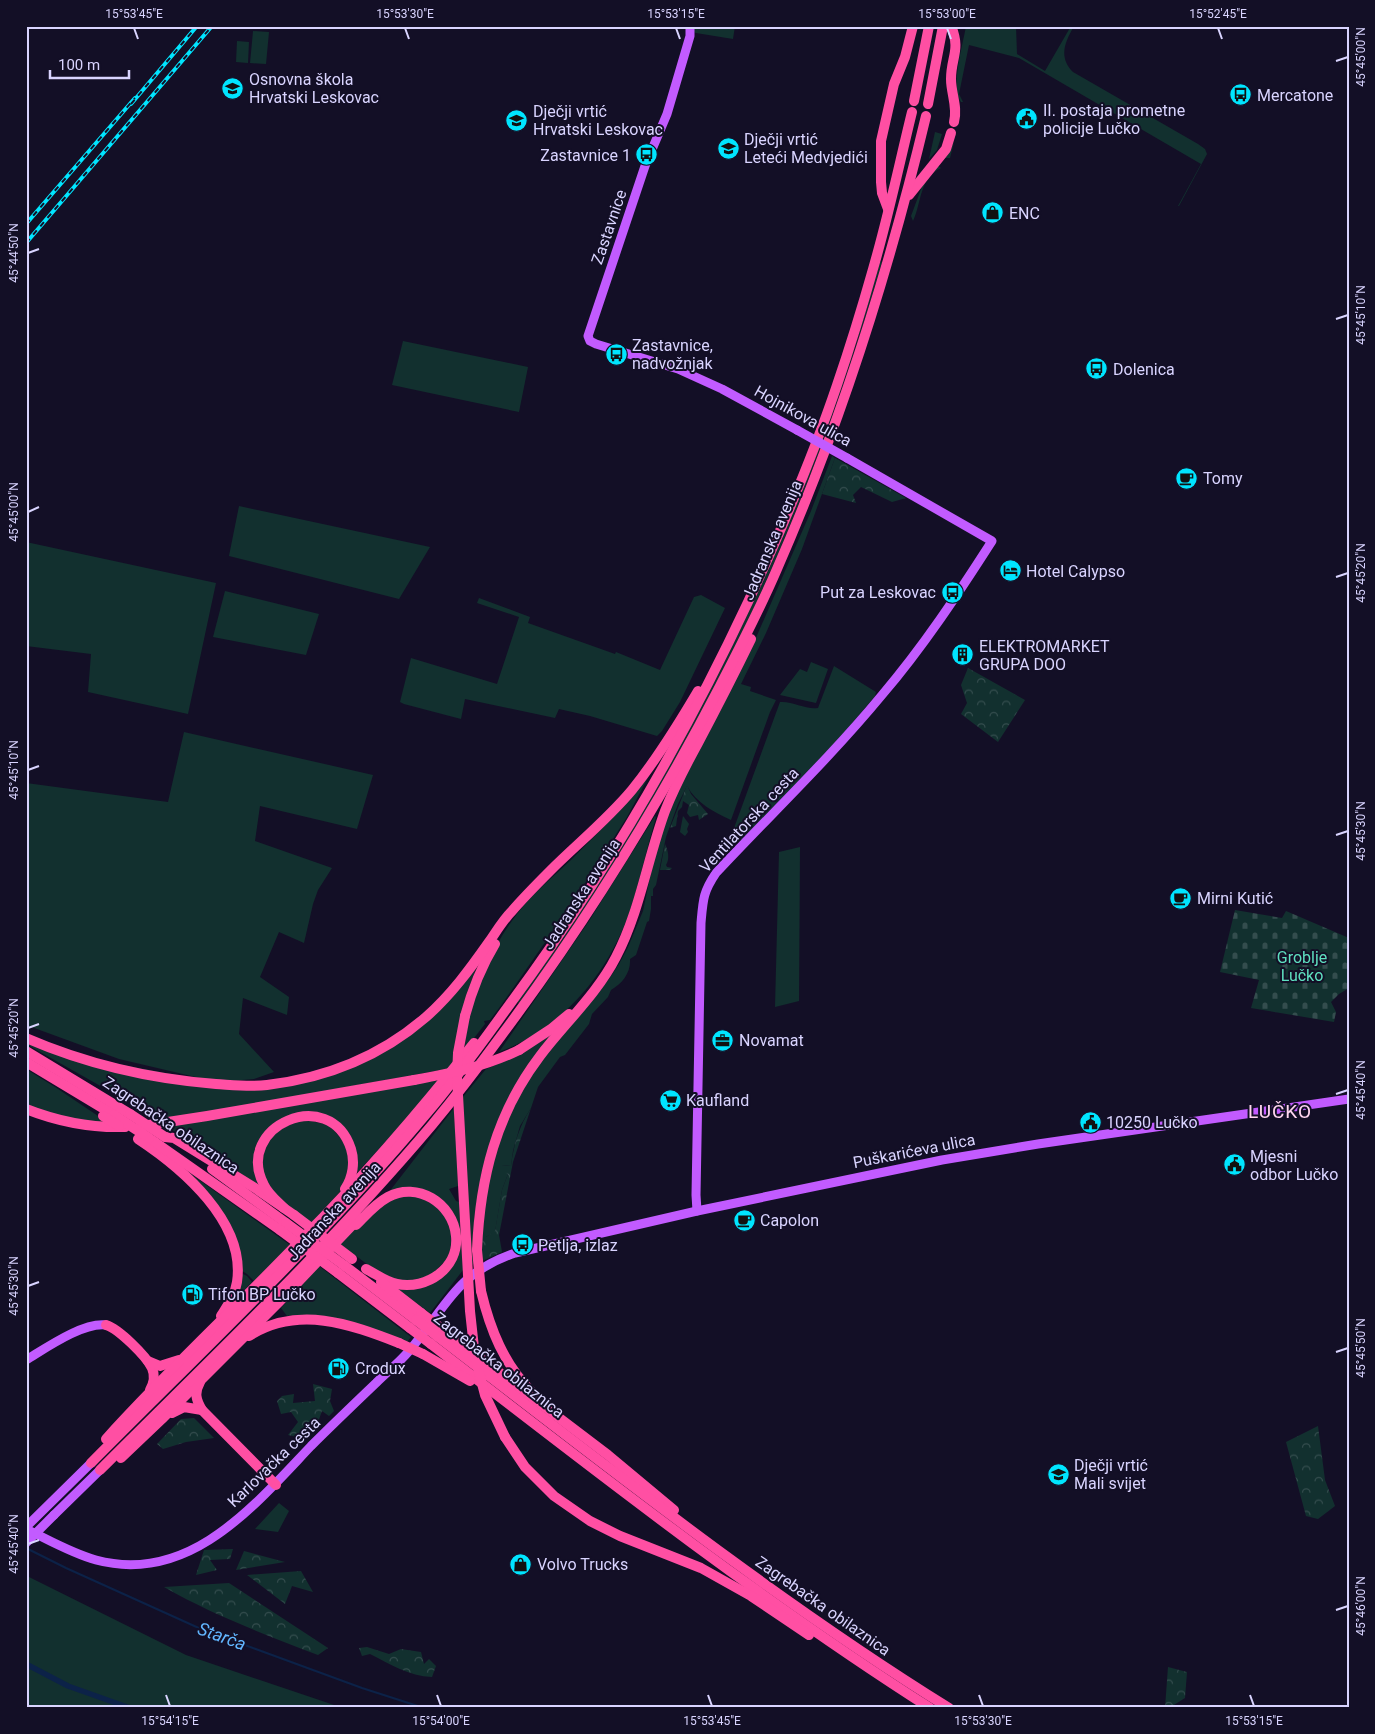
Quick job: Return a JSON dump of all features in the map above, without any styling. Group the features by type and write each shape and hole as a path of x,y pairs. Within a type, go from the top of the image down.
{"highway":[{"path":"888,210 882,192 881,141 894,84 905,57 913,26"},
{"path":"914,101 929,26"},
{"path":"928,104 943,26"},
{"path":"952,26 956,40 951,80 956,110 954,122"},
{"name":"Jadranska avenija","path":"91,1463 260,1288 361,1189 426,1115 469,1061 547,955 602,872 675,748 737,625 774,546 816,443 837,385 881,240 912,112"},
{"name":"Jadranska avenija","path":"100,1470 273,1302 433,1124 468,1081 568,943 647,818 706,714 755,618 808,495 843,402 875,307 906,200 926,116"},
{"path":"906,200 946,149 952,133"},
{"path":"559,1418 527,1387 506,1359 490,1324 481,1291 477,1250 479,1208 487,1167 493,1144 511,1101 541,1055 604,977 625,938 638,904 665,810 762,617 771,597 776,573"},
{"path":"26,1038 109,1066 178,1080 234,1085 265,1085 306,1078 332,1071 366,1057 412,1028 441,1003 456,987 511,912 550,870 598,826 631,790 665,746 737,625"},
{"path":"520,903 479,973 465,1016 458,1053 457,1077 470,1311 475,1357 485,1395 505,1437 525,1467 554,1496 590,1521 620,1536 700,1568 751,1596 823,1645 837,1647"},
{"path":"26,1109 51,1118 85,1126 133,1127 414,1080 479,1066 519,1050 561,1021 588,996 604,977"},
{"path":"91,1463 101,1444 149,1393 212,1330 260,1288 302,1239 412,1119 489,1025 508,1008"},
{"path":"100,1470 124,1455 162,1419 234,1347 273,1302 339,1240 400,1172 445,1117 510,1032 519,1012"},
{"name":"Zagrebačka obilaznica","path":"26,1051 130,1114 287,1222 595,1458 764,1583 859,1650 949,1708"},
{"name":"Zagrebačka obilaznica","path":"26,1062 94,1103 108,1115 287,1222"},
{"path":"108,1115 179,1170 207,1199 225,1224 235,1244 238,1272 234,1295 212,1330"},
{"path":"302,1239 308,1230 346,1187 351,1178 353,1160 346,1138 336,1126 328,1121 310,1116 288,1119 273,1128 264,1140 260,1153 260,1176 264,1186 284,1208 287,1222 345,1266 366,1269 397,1284 413,1285 436,1277 448,1266 454,1254 456,1236 453,1223 446,1210 433,1198 422,1193 398,1193 386,1198 375,1206 347,1235 339,1240"},
{"path":"165,1137 174,1138 284,1208"},
{"path":"366,1269 416,1320 559,1418 623,1467 688,1521 747,1564 764,1583"},
{"path":"234,1347 253,1334 288,1320 302,1318 330,1322 375,1334 423,1354 468,1380 511,1412 522,1414"},
{"path":"106,1326 116,1330 147,1360 152,1368 154,1378 149,1393"},
{"name":"Zagrebačka obilaznica","path":"437,1336 522,1414 670,1527 837,1647 930,1708"},
{"path":"147,1360 164,1366 186,1357"},
{"path":"204,1377 196,1390 197,1399 202,1410 276,1485"},
{"path":"162,1419 184,1407 202,1410"}],"main road":[{"name":"Zastavnice","path":"589,339 588,332 645,166 663,126 690,36 690,26"},
{"name":"Hojnikova ulica","path":"589,339 596,344 678,370 713,385 797,430 992,541"},
{"name":"Ventilatorska cesta","path":"697,1211 701,923 707,886 716,873 809,778 882,695 947,609 992,541"},
{"name":"Puškarićeva ulica","path":"491,1263 530,1250 697,1211 892,1170 982,1153 1349,1099"},
{"name":"Karlovačka cesta","path":"26,1528 70,1550 97,1560 120,1564 153,1562 189,1552 212,1538 276,1485 335,1423 408,1352 462,1283 491,1263"},
{"path":"26,1360 83,1330 96,1325 106,1326"},
{"name":"Jadranska avenija","path":"26,1528 91,1463"},
{"name":"Jadranska avenija","path":"26,1543 100,1470"}],"green space":[{"path":"694,26 735,26 733,39 693,32"},
{"path":"966,26 1016,26 1017,54 1045,71 1071,26 1074,26 1064,49 1066,61 1073,72 1205,149 1207,154 1179,206 1201,164 1019,58 969,45 959,94 963,102 961,102 958,95 957,76"},
{"path":"253,31 269,32 266,64 250,63"},
{"path":"237,41 249,42 248,63 236,62"},
{"path":"935,132 942,134 937,150 929,159"},
{"path":"954,142 950,158 945,158 938,166 941,168 934,172 925,184 913,221 911,216 924,181 949,151"},
{"path":"880,262 882,262 863,326 819,452 795,514 741,636 679,754 630,837 572,929 519,1003 517,1002 562,940 627,838 676,754 737,636 763,581 855,347"},
{"path":"403,341 528,367 519,412 392,385"},
{"path":"832,456 835,458 802,549 766,633 741,684 751,687 750,691 776,700 731,820 700,802 687,786 666,837 656,885 653,889 653,896 651,896 649,921 647,922 636,955 630,959 629,969 625,978 611,990 608,997 592,1014 589,1024 565,1055 560,1057 538,1087 531,1108 520,1126 511,1166 502,1165 508,1174 502,1190 495,1232 486,1237 481,1237 486,1186 501,1134 521,1091 547,1052 609,979 628,947 643,911 656,849 667,813 755,640 811,511"},
{"path":"835,458 906,498 892,502 861,487 853,495 856,503 822,494"},
{"path":"239,506 430,547 399,599 229,556"},
{"path":"26,542 216,583 188,714 88,692 91,654 26,646"},
{"path":"225,591 319,614 306,655 213,637"},
{"path":"701,595 725,608 680,702 657,736 559,709 555,718 465,699 461,719 400,702 411,658 497,684 519,617 477,603 479,598 530,617 528,623 615,654 616,652 660,670 694,597"},
{"path":"811,662 828,669 816,703 780,695 800,669 807,672"},
{"path":"834,666 876,692 875,696 836,742 742,839 726,850 780,702 818,708"},
{"path":"968,668 1025,700 998,742 961,714 967,703 961,685"},
{"path":"184,732 373,775 357,829 260,806 255,841 332,868 318,890 304,943 279,932 260,977 289,997 287,1015 243,998 239,1034 274,1072 254,1079 230,1081 204,1079 119,1059 26,1025 26,783 168,802"},
{"path":"649,776 627,817 571,905 502,1004 490,1020 484,1021 485,1024 464,1051 466,1033 475,996 488,962 506,929 530,899 601,829"},
{"path":"687,785 691,794 708,814 699,820 698,815 690,817 687,813 689,805 683,801 682,807 678,811 676,826 670,828"},
{"path":"655,816 634,898 614,948 600,970 584,992 546,1027 523,1041 499,1052 589,921"},
{"path":"683,816 689,824 688,832 685,836 680,832"},
{"path":"665,844 668,854 666,865 672,868 670,870 660,870"},
{"path":"800,847 799,1001 775,1007 779,852"},
{"name":"Groblje Lučko","path":"1235,910 1282,918 1286,911 1349,938 1349,988 1331,1002 1336,1012 1334,1022 1251,1008 1259,980 1220,972"},
{"path":"477,966 467,993 452,1068 158,1121 143,1110 26,1044 26,1041 58,1053 247,1088 374,1056"},
{"path":"555,1031 543,1045 482,1170 474,1219 474,1264 472,1265 462,1098 486,1069"},
{"path":"26,1069 110,1124 74,1120 26,1106"},
{"path":"442,1080 355,1175 345,1133 302,1113 290,1115 264,1135 262,1187 166,1126 412,1084"},
{"path":"454,1108 458,1186 449,1189 456,1201 459,1202 463,1270 430,1313 396,1288 417,1287 457,1253 444,1203 389,1192"},
{"path":"531,1108 513,1162 499,1235 502,1252 482,1261 481,1237 486,1237 495,1231 502,1190 508,1174 503,1171 502,1165 511,1166 518,1136"},
{"path":"302,1119 329,1125 345,1143 350,1165 343,1187 339,1193 311,1223 284,1204 271,1189 262,1171 264,1149 274,1132"},
{"path":"177,1164 290,1245 254,1281 242,1271 239,1249"},
{"path":"416,1195 442,1210 453,1236 448,1258 428,1278 403,1282 379,1273 340,1244 373,1209 390,1199"},
{"path":"319,1266 411,1337 407,1342 293,1315 287,1316 281,1308"},
{"path":"241,1273 252,1282 234,1301"},
{"path":"313,1384 332,1389 330,1401 334,1411 329,1416 322,1411 318,1422 308,1426 297,1437 288,1435 298,1422 291,1412 281,1414 277,1401 282,1396 294,1394 293,1403 315,1401"},
{"path":"194,1418 214,1438 186,1442 163,1449 157,1444 181,1419"},
{"path":"1318,1426 1325,1480 1335,1506 1318,1519 1306,1516 1286,1442"},
{"path":"279,1503 289,1511 278,1532 255,1529"},
{"path":"233,1549 230,1559 210,1560 217,1570 196,1575 204,1550"},
{"path":"244,1551 285,1562 236,1570"},
{"path":"301,1571 313,1592 292,1586 285,1604 247,1575"},
{"path":"29,1577 186,1655 343,1708 26,1708 26,1580"},
{"path":"229,1583 328,1648 318,1655 221,1616 164,1587"},
{"path":"367,1647 389,1654 401,1649 421,1652 424,1664 429,1659 436,1666 432,1677 408,1672 370,1654 362,1656 359,1648"},
{"path":"1168,1667 1187,1672 1185,1698 1169,1708 1165,1708"}],"waterway":[{"name":"Starča","path":"26,1548 201,1629 362,1688 424,1708"},
{"path":"26,1664 68,1686 130,1708"}],"railway":[{"path":"131,104 197,26"},
{"path":"26,243 212,26"},
{"path":"26,224 135,98"}],"place":[{"name":"Osnovna škola Hrvatski Leskovac","path":"233,88"},
{"name":"Mercatone","path":"1241,95"},
{"name":"II. postaja prometne policije Lučko","path":"1027,119"},
{"name":"Dječji vrtić Hrvatski Leskovac","path":"517,120"},
{"name":"Dječji vrtić Leteći Medvjedići","path":"728,148"},
{"name":"Zastavnice 1","path":"647,155"},
{"name":"ENC","path":"993,213"},
{"name":"Zastavnice, nadvožnjak","path":"616,354"},
{"name":"Dolenica","path":"1097,369"},
{"name":"Tomy","path":"1187,478"},
{"name":"Hotel Calypso","path":"1010,571"},
{"name":"Put za Leskovac","path":"952,592"},
{"name":"ELEKTROMARKET GRUPA DOO","path":"963,655"},
{"name":"Mirni Kutić","path":"1181,898"},
{"name":"Novamat","path":"723,1040"},
{"name":"Kaufland","path":"670,1100"},
{"name":"10250 Lučko","path":"1090,1122"},
{"name":"Mjesni odbor Lučko","path":"1234,1165"},
{"name":"Capolon","path":"744,1220"},
{"name":"Petlja, izlaz","path":"522,1245"},
{"name":"Tifon BP Lučko","path":"192,1294"},
{"name":"Crodux","path":"339,1368"},
{"name":"Dječji vrtić Mali svijet","path":"1058,1474"},
{"name":"Volvo Trucks","path":"521,1564"}],"district":[{"name":"LUČKO","path":"1280,1111"}]}
